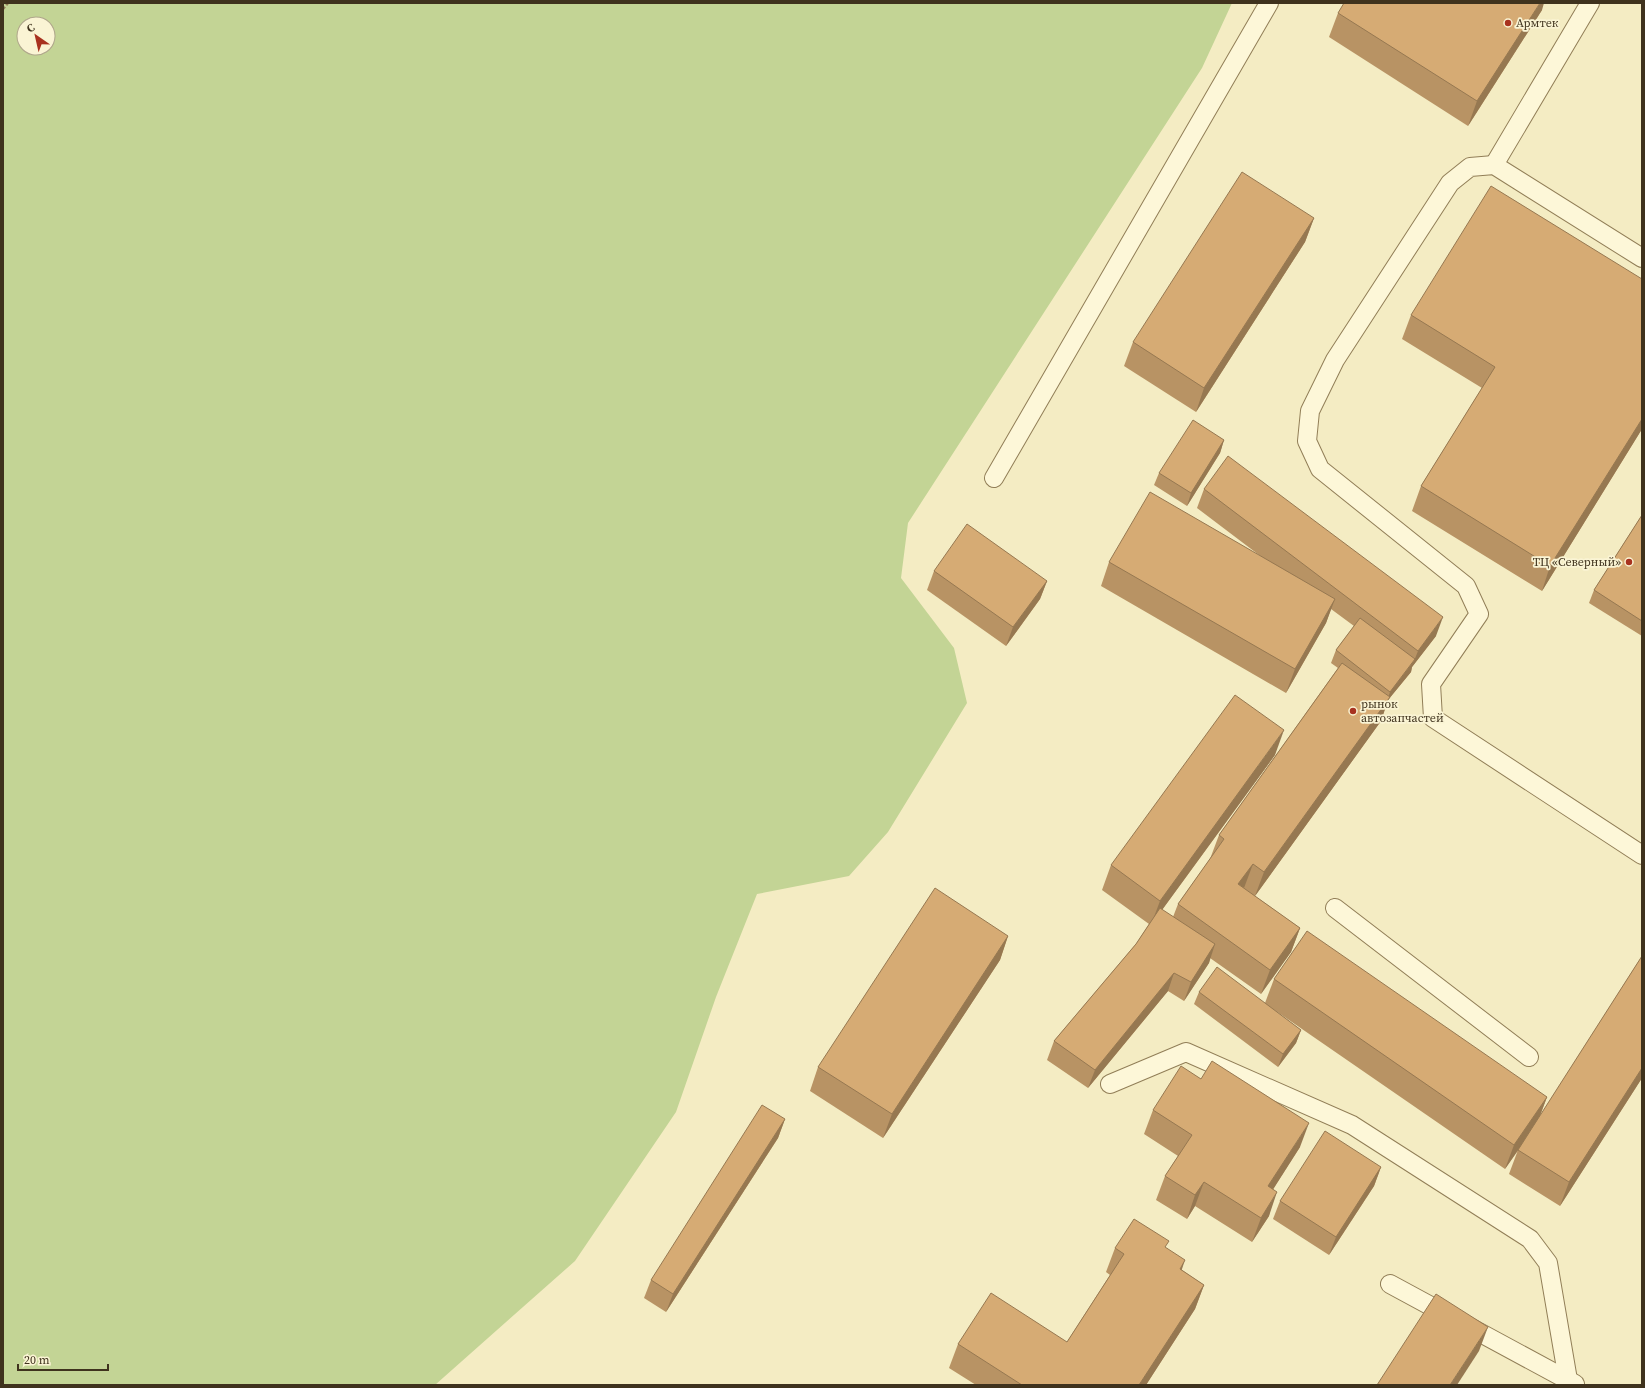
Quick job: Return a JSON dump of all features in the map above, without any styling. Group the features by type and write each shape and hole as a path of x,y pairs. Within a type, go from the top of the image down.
{"lane":[{"path":"994,478 1270,3"},
{"path":"1494,165 1590,3"},
{"path":"1642,258 1494,165 1470,167 1450,183 1335,360 1310,411 1307,441 1320,469 1466,586 1479,614 1431,684 1433,718 1642,855"},
{"path":"1335,908 1529,1057"},
{"path":"1110,1084 1186,1052 1352,1125 1517,1230 1530,1239 1548,1263 1573,1382"},
{"path":"1390,1284 1573,1382"}],"path":[{"path":"3,9 8,3"}],"green space":[{"path":"3,3 1232,3 1202,68 908,523 901,578 954,648 967,703 888,832 849,876 757,894 716,997 676,1112 575,1261 435,1385 3,1385"}],"building":[{"path":"1344,3 1540,3 1477,101 1338,13"},
{"path":"1242,172 1314,218 1204,388 1133,342"},
{"path":"1491,186 1642,279 1642,419 1550,566 1421,486 1495,367 1411,315"},
{"path":"1193,420 1224,440 1191,493 1159,473"},
{"path":"1228,456 1443,617 1418,651 1204,489"},
{"path":"1150,492 1335,599 1295,669 1109,562"},
{"name":"ТЦ «Северный»","path":"1642,515 1642,621 1594,590"},
{"path":"967,524 1047,581 1013,627 934,571"},
{"path":"1360,618 1415,659 1390,692 1336,650"},
{"path":"1342,663 1390,697 1264,872 1253,864 1238,884 1300,928 1270,970 1178,904 1224,839 1219,835"},
{"path":"1235,695 1284,730 1160,901 1111,865"},
{"path":"935,888 1008,936 892,1114 818,1067"},
{"path":"1160,908 1215,944 1191,982 1174,973 1095,1070 1054,1041 1136,944"},
{"path":"1307,931 1547,1097 1514,1145 1274,979"},
{"path":"1642,956 1642,1068 1569,1182 1518,1150"},
{"path":"1217,967 1301,1030 1283,1054 1199,992"},
{"path":"1212,1061 1309,1123 1268,1186 1277,1192 1261,1218 1204,1182 1195,1195 1165,1176 1192,1135 1153,1110 1181,1066 1201,1079"},
{"path":"762,1105 785,1119 673,1294 651,1280"},
{"path":"1325,1131 1381,1167 1336,1237 1280,1201"},
{"path":"1134,1219 1169,1241 1165,1247 1185,1260 1180,1269 1204,1285 1139,1385 1022,1385 958,1344 991,1293 1067,1342 1124,1254 1115,1248"},
{"path":"1436,1294 1488,1327 1450,1385 1377,1385"}],"place":[{"name":"Армтек","path":"1508,23"},
{"name":"ТЦ «Северный»","path":"1629,562"},
{"name":"рынок автозапчастей","path":"1353,711"}]}
